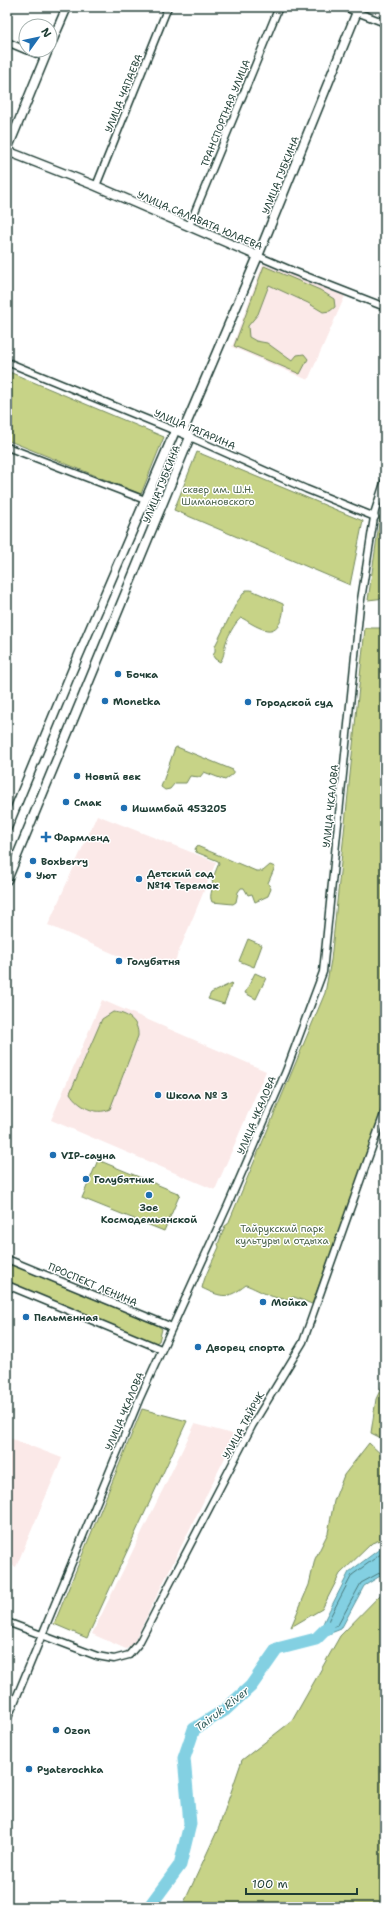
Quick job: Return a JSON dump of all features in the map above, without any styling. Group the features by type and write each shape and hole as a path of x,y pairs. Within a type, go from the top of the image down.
{"main road":[{"path":"58,26 66,7"},
{"name":"УЛИЦА ГУБКИНА","path":"7,880 190,437 184,429 258,256 358,10"},
{"path":"7,150 45,58"},
{"name":"УЛИЦА САЛАВАТА ЮЛАЕВА","path":"7,150 96,186 258,256"},
{"path":"175,431 184,429"},
{"name":"УЛИЦА ГУБКИНА","path":"7,828 69,678 175,431"}],"street":[{"name":"УЛИЦА ЧАПАЕВА","path":"96,186 168,7"},
{"name":"ТРАНСПОРТНАЯ УЛИЦА","path":"189,226 278,7"},
{"path":"344,7 358,10 385,23"},
{"path":"7,42 18,47"},
{"name":"УЛИЦА САЛАВАТА ЮЛАЕВА","path":"258,256 292,271 385,307"},
{"name":"УЛИЦА ГАГАРИНА","path":"7,362 190,437 306,489 375,517"},
{"path":"7,447 145,500"},
{"name":"УЛИЦА ЧКАЛОВА","path":"7,1720 161,1349 225,1212 286,1071 323,972 360,606 375,511 385,480"},
{"name":"УЛИЦА ТАЙРУК","path":"7,1622 102,1657 114,1659 129,1655 139,1643 252,1426 303,1342 385,1111"},
{"name":"ПРОСПЕКТ ЛЕНИНА","path":"7,1259 172,1327"},
{"path":"7,1285 161,1349"}],"shaded area":[{"path":"263,264 345,296 308,380 232,347"},
{"name":"Детский сад №14 Теремок","path":"97,815 216,862 172,968 149,959 144,967 48,925"},
{"name":"Школа № 3","path":"102,1000 266,1071 215,1190 51,1120"},
{"path":"195,1424 236,1435 133,1644 126,1649 92,1634"},
{"path":"7,1437 62,1458 16,1567 7,1563"}],"green space":[{"path":"264,266 320,290 334,299 335,307 330,311 323,312 308,303 269,285 258,314 248,326 249,337 256,341 267,343 292,361 297,355 304,354 308,359 300,374 234,346"},
{"path":"7,371 164,437 141,494 7,440"},
{"name":"сквер им. Ш.Н. Шимановского","path":"197,452 363,521 350,585 174,510"},
{"path":"385,502 385,598 368,600 380,517"},
{"path":"246,590 251,590 283,604 281,621 272,630 267,630 241,618 236,623 229,635 220,662 213,656 215,646 237,602"},
{"name":"Тайрукский парк культуры и отдыха","path":"365,628 385,628 385,1106 312,1304 294,1297 288,1299 276,1298 246,1285 230,1295 225,1296 215,1294 202,1288 205,1278 219,1247 218,1244 225,1226 228,1224 325,993 331,960"},
{"path":"177,747 233,770 233,774 225,780 204,772 200,777 190,776 186,783 175,783 170,789 165,790 161,787 175,748"},
{"path":"197,846 256,871 263,871 270,865 275,867 268,883 271,889 268,896 255,902 252,894 248,895 244,888 241,888 238,892 236,902 233,904 212,902 212,880 219,863 218,861 196,852 195,849"},
{"path":"248,939 262,945 254,967 239,961"},
{"path":"255,973 266,978 256,999 245,993"},
{"path":"232,983 224,1004 208,999 211,993"},
{"path":"113,1012 123,1014 131,1019 136,1026 138,1036 110,1109 104,1111 93,1110 82,1106 70,1093 102,1019"},
{"path":"98,1160 180,1194 164,1231 82,1198"},
{"path":"7,1263 157,1325 162,1329 159,1341 154,1344 7,1282"},
{"path":"385,1380 385,1440 371,1433 376,1399"},
{"path":"142,1409 187,1421 87,1638 54,1624"},
{"path":"369,1443 385,1458 385,1538 372,1543 340,1574 322,1609 291,1627 309,1585 315,1559 328,1533 334,1501 344,1475"},
{"path":"385,1590 385,1907 182,1907 219,1827 242,1760 292,1721 340,1636"}],"water":[{"path":"385,1547 385,1573 364,1586 341,1629 316,1639 349,1572 381,1548"}],"waterway":[{"name":"Tairuk River","path":"149,1907 180,1865 190,1824 184,1758 194,1729 225,1710 251,1686 277,1649 316,1639 328,1627"}],"place":[{"name":"Бочка","path":"118,674"},
{"name":"Monetka","path":"105,701"},
{"name":"Городской суд","path":"248,702"},
{"name":"Новый век","path":"77,776"},
{"name":"Смак","path":"66,802"},
{"name":"Ишимбай 453205","path":"124,808"},
{"name":"Фармленд","path":"46,837"},
{"name":"Boxberry","path":"33,861"},
{"name":"Уют","path":"28,875"},
{"name":"Детский сад №14 Теремок","path":"139,879"},
{"name":"Голубятня","path":"119,961"},
{"name":"Школа № 3","path":"158,1095"},
{"name":"VIP-сауна","path":"53,1155"},
{"name":"Голубятник","path":"86,1179"},
{"name":"Зое Космодемьянской","path":"149,1195"},
{"name":"Мойка","path":"263,1302"},
{"name":"Пельменная","path":"26,1317"},
{"name":"Дворец спорта","path":"198,1347"},
{"name":"Ozon","path":"56,1730"},
{"name":"Pyaterochka","path":"29,1769"}]}
